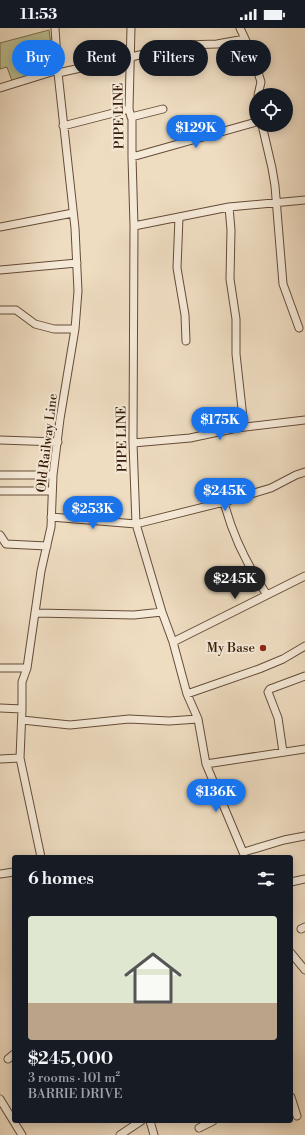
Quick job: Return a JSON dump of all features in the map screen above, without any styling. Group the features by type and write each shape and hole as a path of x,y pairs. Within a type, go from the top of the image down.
{"street":[{"name":"Old Railway Line","path":"55,28 56,40"},
{"name":"PIPE LINE","path":"131,28 131,40"},
{"path":"240,28 252,56 260,82 259,88"},
{"path":"131,57 185,45 217,44 245,39"},
{"path":"0,88 44,76"},
{"name":"Old Railway Line","path":"41,855 20,758 22,682 27,668 34,629 35,613 51,527 53,475 60,420 75,329 78,292 73,213 58,76"},
{"name":"PIPE LINE","path":"130,76 134,226 133,443 136,524 162,612 173,642 187,694 198,719 206,764 244,855"},
{"path":"64,126 130,113 163,109"},
{"path":"132,157 249,124"},
{"path":"264,132 272,168 283,284 299,328"},
{"path":"134,226 229,207 305,200"},
{"path":"229,207 231,230 230,279 236,319 236,354 244,427"},
{"path":"0,227 73,213"},
{"path":"179,217 176,268 185,315 186,341"},
{"path":"0,270 76,263"},
{"path":"0,310 16,310 34,324 54,329 75,329"},
{"path":"133,443 190,438 244,427 305,420"},
{"path":"0,440 58,442"},
{"path":"51,517 136,524 224,502 271,488 305,472"},
{"path":"0,475 53,475"},
{"path":"0,491 52,491"},
{"path":"224,502 240,546 254,576 267,595"},
{"path":"0,535 6,544 47,546"},
{"path":"173,642 305,576"},
{"path":"35,613 134,615 162,612"},
{"path":"187,694 259,669 305,646"},
{"path":"0,668 27,668"},
{"path":"283,752 278,718 268,692 270,689 305,676"},
{"path":"0,708 22,709"},
{"path":"22,720 70,725 129,719 169,721 198,719"},
{"path":"206,764 305,749"},
{"path":"0,759 20,758"},
{"path":"244,855 284,840 305,836"},
{"path":"0,874 12,872"},
{"path":"293,882 305,880"},
{"path":"293,956 305,970"},
{"path":"0,1099 12,1119"},
{"path":"293,1103 297,1116"},
{"path":"15,1123 22,1135"},
{"path":"120,1135 138,1123"},
{"path":"151,1123 154,1135"},
{"path":"199,1128 210,1123"}],"green space":[{"path":"49,30 50,40 12,40 12,76 27,76 12,81 7,67 0,69 0,43"}],"place":[{"name":"My Base","path":"263,648"}]}
